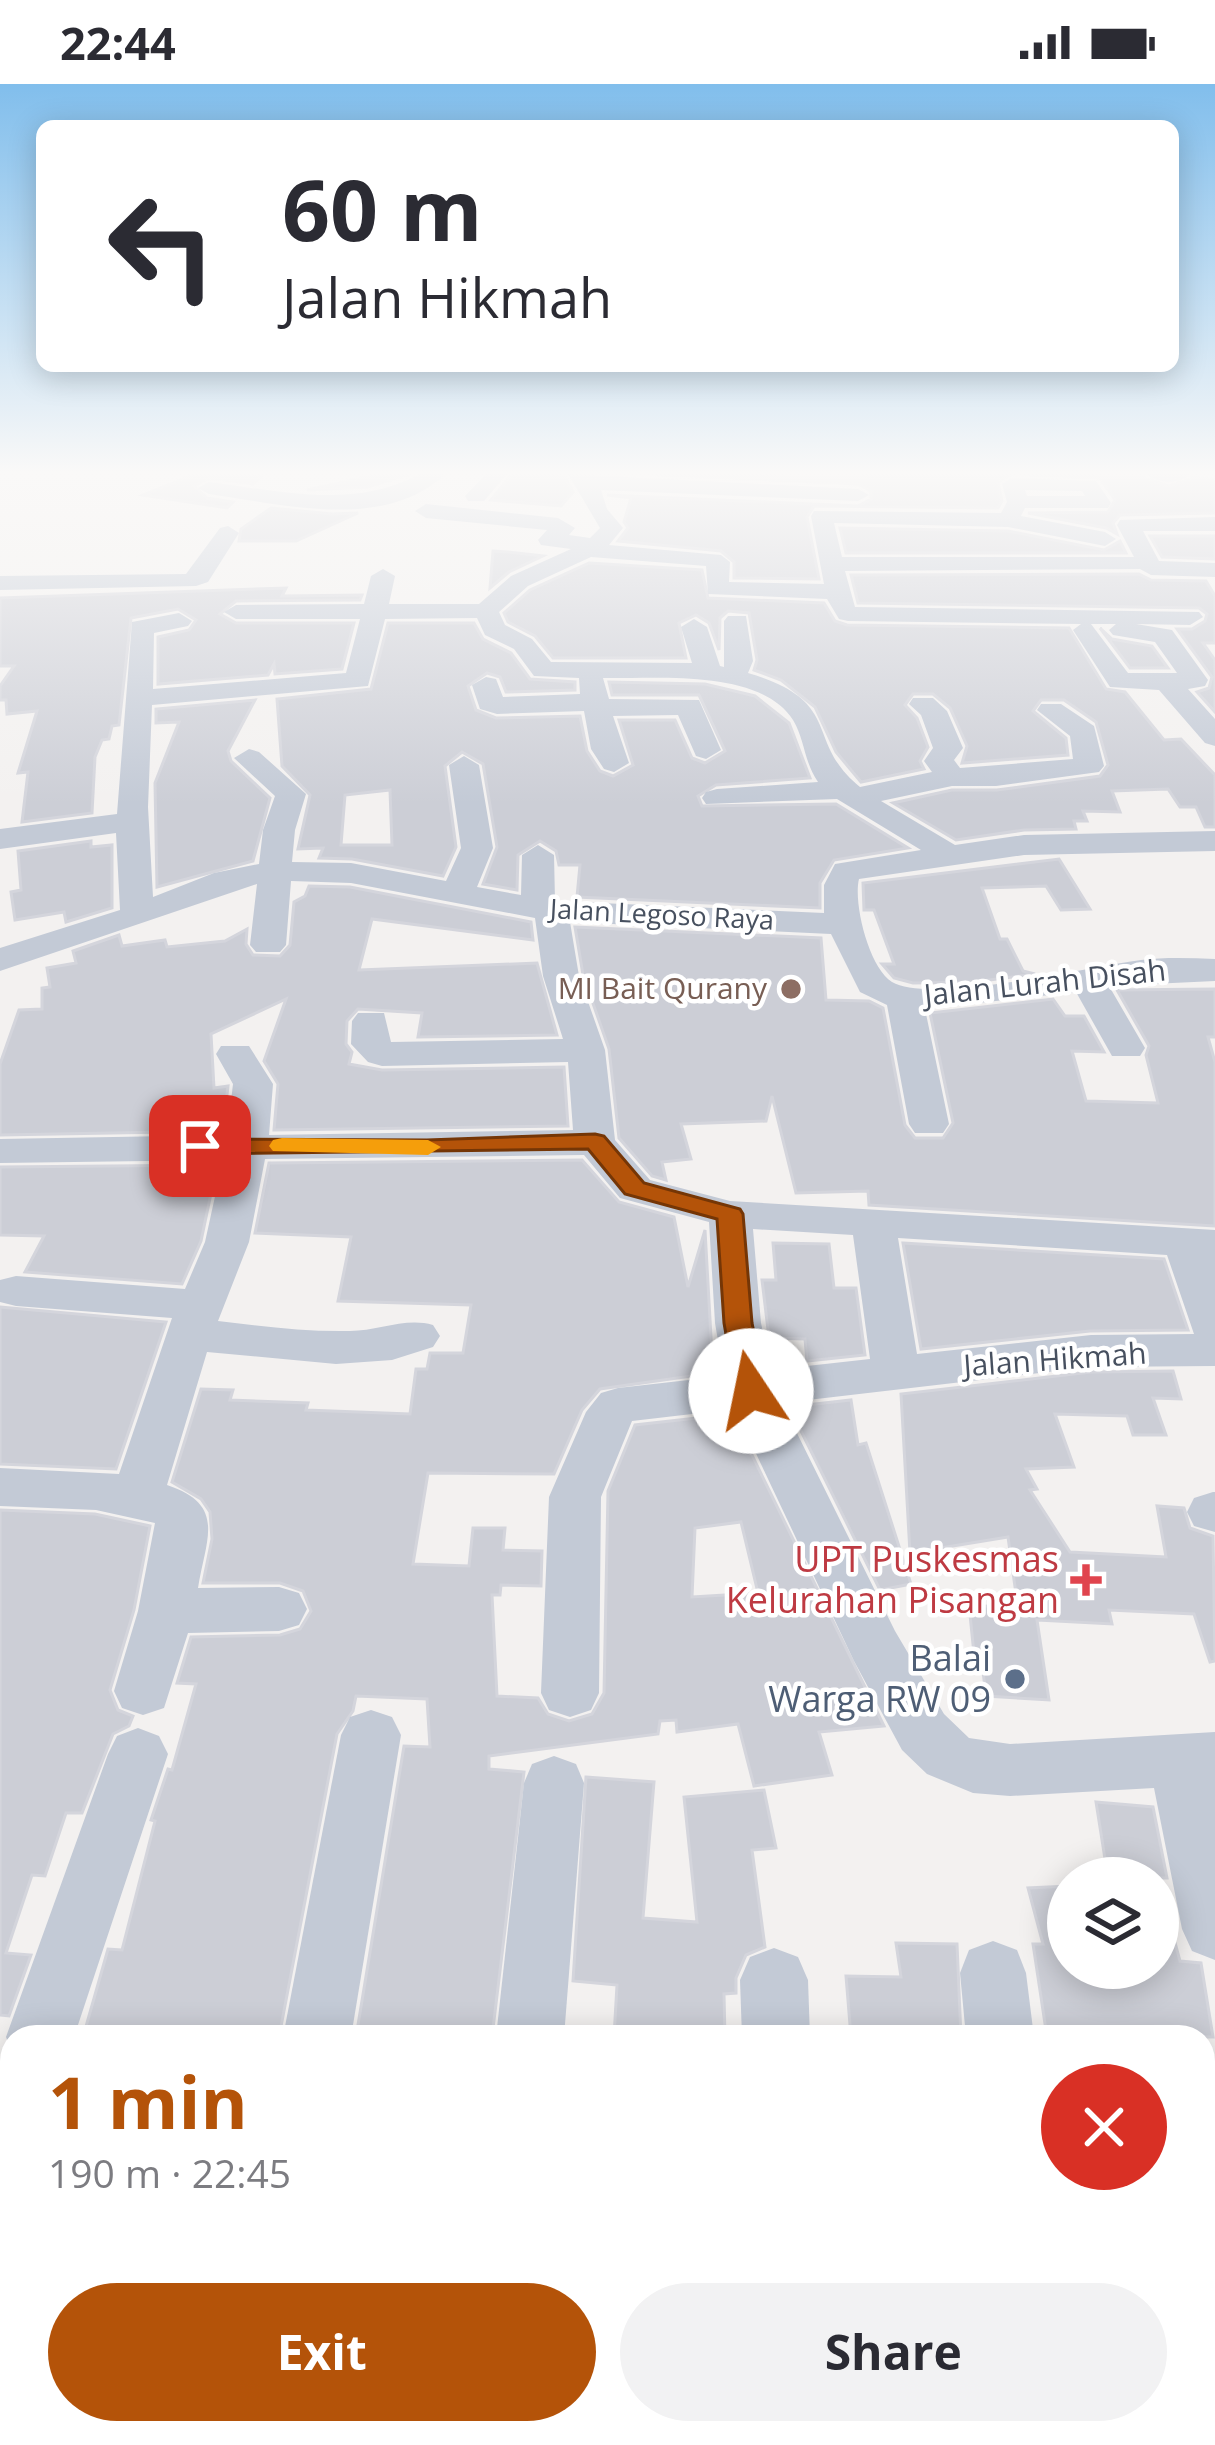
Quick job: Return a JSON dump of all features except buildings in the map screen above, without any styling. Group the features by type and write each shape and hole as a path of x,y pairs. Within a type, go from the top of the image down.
{"street":[{"path":"144,606 155,584"},
{"path":"142,698 358,680 380,584"},
{"path":"486,611 508,584"},
{"path":"717,584 717,589"},
{"path":"720,674 696,620 700,595 747,584"},
{"path":"837,584 844,612 852,614 1209,596"},
{"path":"979,584 1161,602"},
{"path":"1152,584 1161,602"},
{"path":"236,613 486,611"},
{"path":"486,611 494,630 528,648 539,669 720,674 795,705 811,728 820,767 848,793 921,833 947,855"},
{"path":"138,915 131,822 142,698 141,627 179,621"},
{"path":"720,674 740,661 737,621"},
{"path":"951,630 1086,630 1163,635 1195,680 1120,681 1086,630"},
{"path":"525,704 610,756 589,669"},
{"path":"1167,682 1215,737"},
{"path":"486,685 491,704 701,706 706,750"},
{"path":"922,704 938,721 948,748 939,761 952,777"},
{"path":"717,798 848,793 952,777 1089,766 1084,732 1051,710"},
{"path":"250,758 291,794 280,823 290,867 268,945"},
{"path":"736,761 760,795"},
{"path":"458,892 477,848 464,765"},
{"path":"0,839 131,822"},
{"path":"844,924 839,895 847,872 947,855 1087,841 1215,841"},
{"path":"538,854 544,910 586,1050 595,1142 634,1189 730,1214 1200,1243 1215,1330"},
{"name":"Jalan Legoso Raya","path":"0,960 138,915 226,880 290,867 351,873 544,910 844,924"},
{"name":"Jalan Lurah Disah","path":"844,924 869,979 880,991 904,998 1008,992 1150,970 1215,970"},
{"path":"1088,980 1126,1048"},
{"path":"904,998 929,1124"},
{"path":"371,1022 370,1044 382,1054 586,1050"},
{"path":"138,1496 195,1319 227,1242 248,1145 253,1084 235,1054"},
{"path":"0,1151 595,1142"},
{"path":"730,1214 738,1323 751,1391 874,1645 923,1732 948,1756 974,1767 1010,1770 1197,1761 1215,1929"},
{"path":"874,1225 896,1372"},
{"path":"16,1291 362,1348 394,1346 416,1336"},
{"name":"Jalan Hikmah","path":"570,1693 575,1497 610,1412 618,1405 1091,1352 1192,1354 1215,1350"},
{"path":"0,1487 138,1496 177,1508 183,1515 166,1611 143,1691"},
{"path":"166,1611 279,1609"},
{"path":"318,2025 370,1735"},
{"path":"44,2025 139,1754"},
{"path":"531,2025 554,1783"}],"slow traffic":[{"path":"282,1146 428,1147"}],"place":[{"name":"MI Bait Qurany","path":"791,989"},
{"name":"UPT Puskesmas Kelurahan Pisangan","path":"1086,1580"},
{"name":"Balai Warga RW 09","path":"1015,1679"}],"route":[{"path":"200,1146 595,1142 634,1189 730,1214 738,1323 751,1391"}]}
